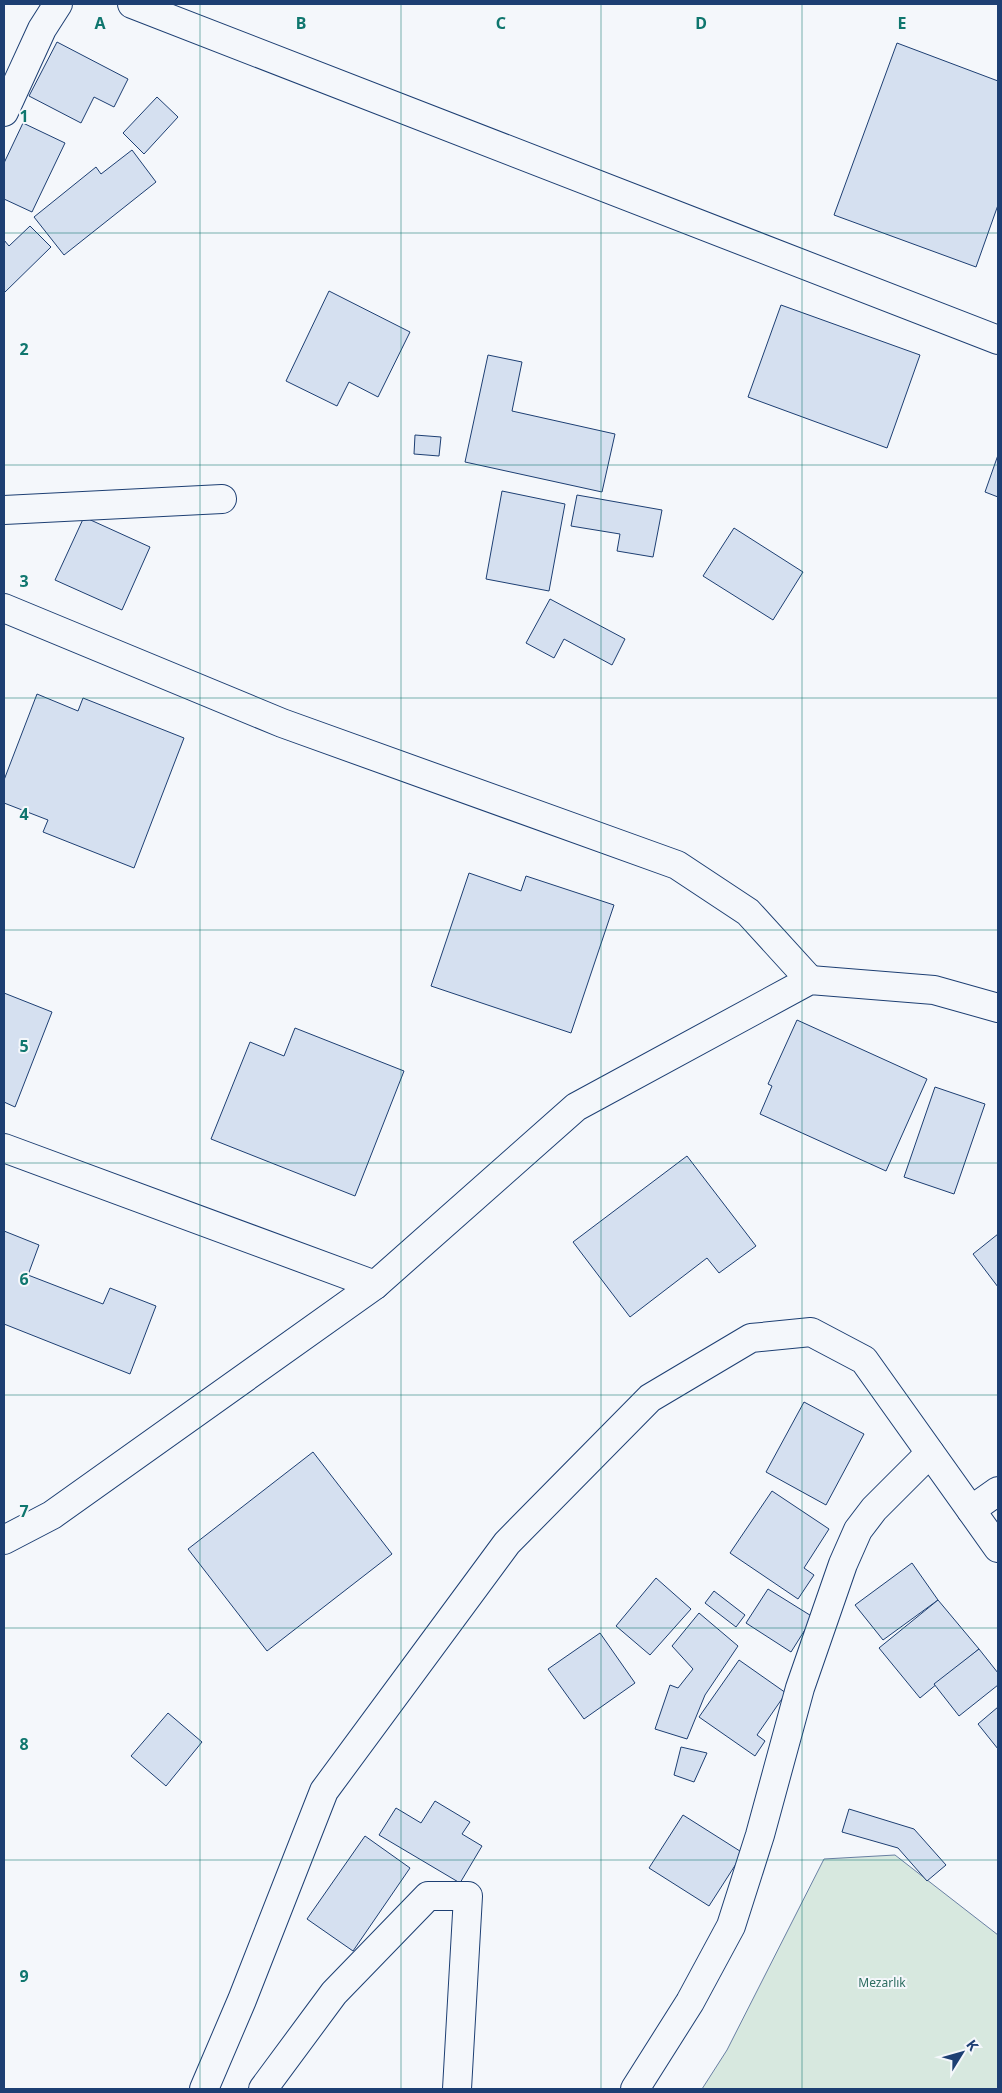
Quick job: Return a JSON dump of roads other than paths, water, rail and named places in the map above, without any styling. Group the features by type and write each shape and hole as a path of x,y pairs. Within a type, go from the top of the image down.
{"street":[{"path":"4,112 42,30 58,4"},
{"path":"132,4 998,340"},
{"path":"4,510 222,499"},
{"path":"4,608 282,723 677,865 748,912 810,980"},
{"path":"4,1540 52,1515 375,1285 576,1107 810,980 934,990 998,1008"},
{"path":"4,1148 375,1285"},
{"path":"204,2089 242,2000 324,1791 507,1543 650,1398 751,1338 811,1332 864,1360 998,1548"},
{"path":"635,2089 690,2002 730,1926 760,1835 800,1688 843,1564 858,1530 874,1510 930,1453"},
{"path":"971,1510 998,1491"},
{"path":"263,2089 334,1993 428,1896 468,1896 457,2089"}],"park label":[{"name":"Mezarlık","path":"882,1982"}]}
